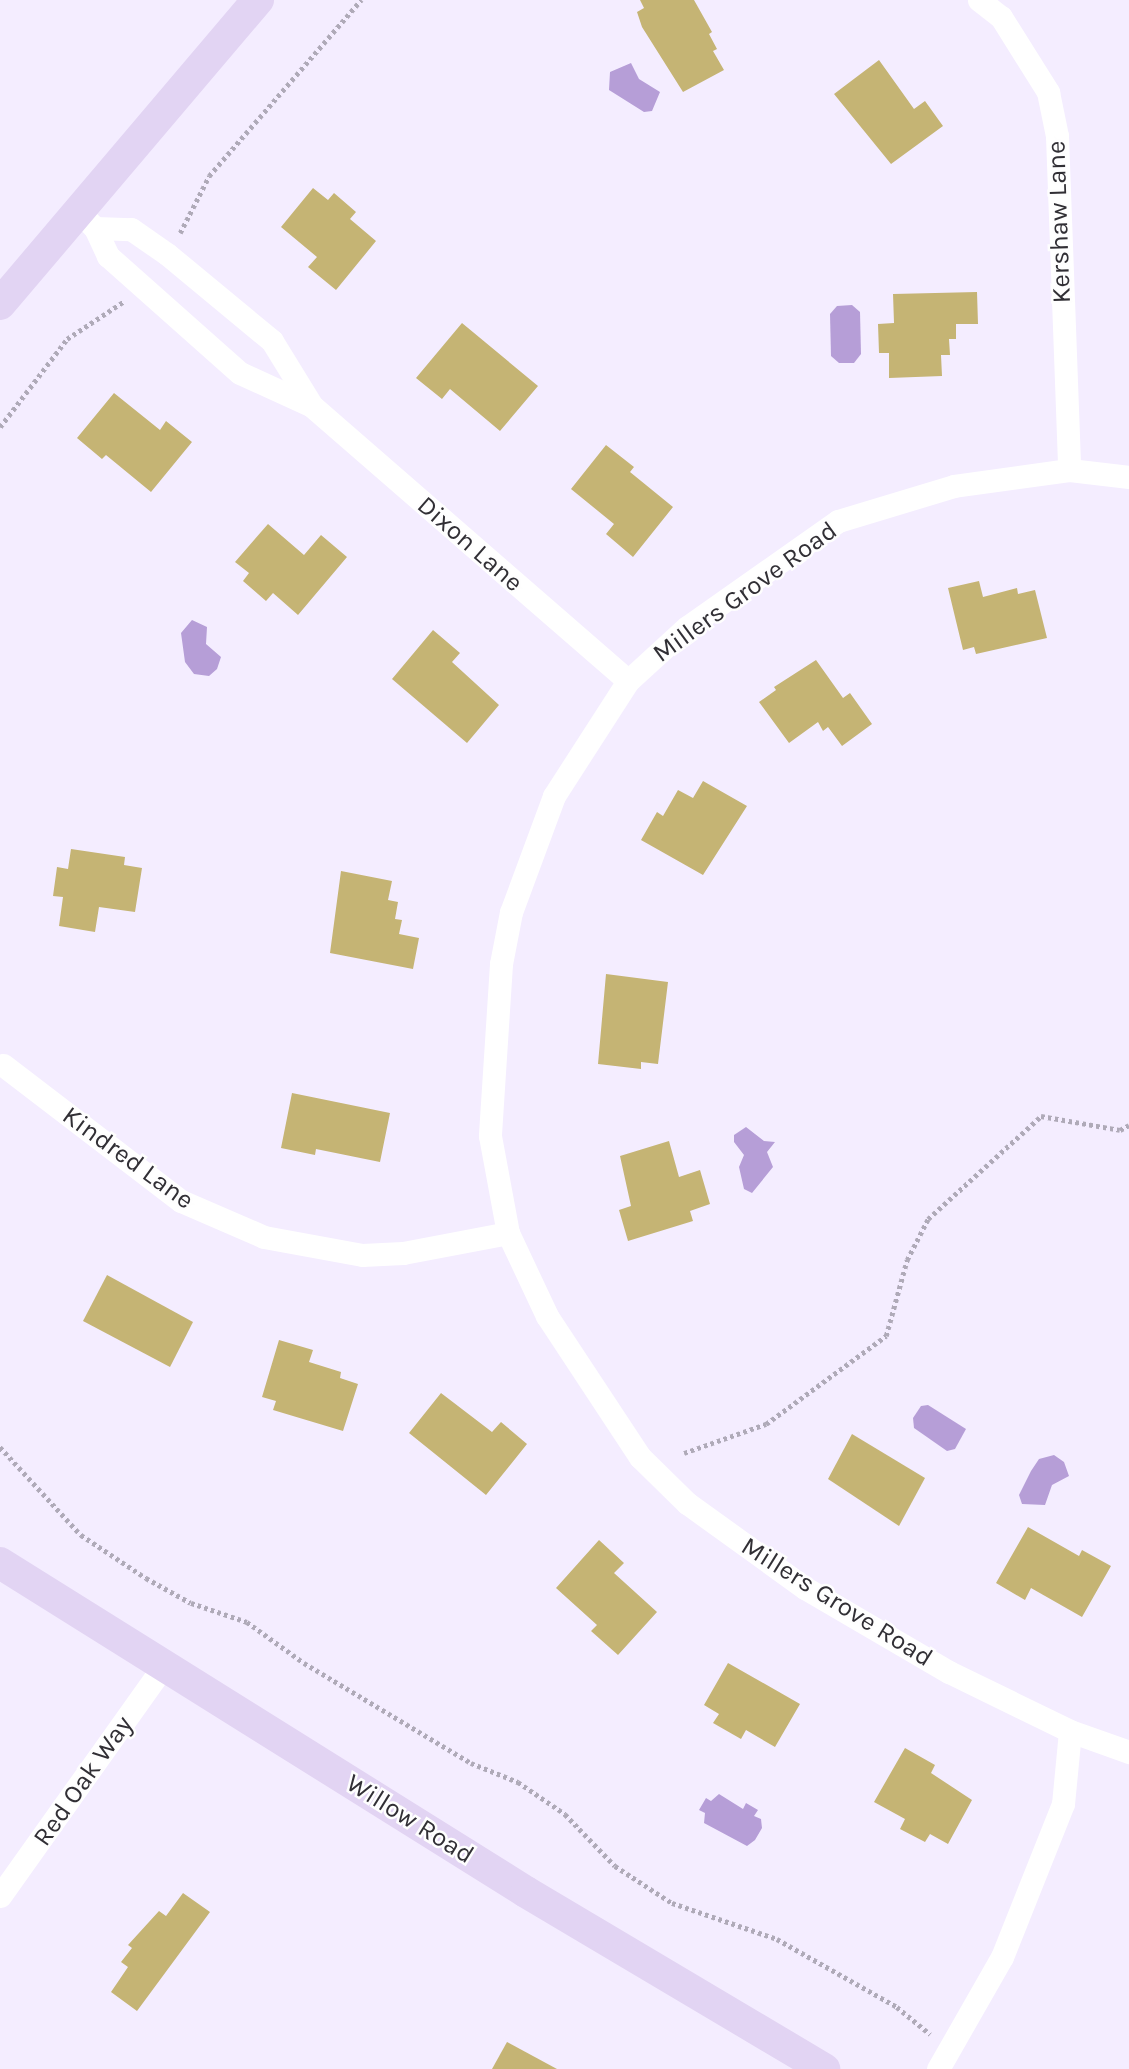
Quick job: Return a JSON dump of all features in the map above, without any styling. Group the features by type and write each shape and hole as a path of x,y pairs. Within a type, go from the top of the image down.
{"street":[{"path":"0,303 87,220 258,0"},
{"name":"Kershaw Lane","path":"979,0 1001,17 1048,92 1057,136 1069,470"},
{"name":"Dixon Lane","path":"87,220 108,256 240,373 312,406 628,681"},
{"name":"Dixon Lane","path":"87,220 131,229 167,254 272,341 312,406"},
{"name":"Millers Grove Road","path":"1129,477 1069,470 954,486 838,521 687,627 628,681 554,796 511,912 501,964 490,1136 508,1233 547,1316 639,1457 687,1503 805,1588 949,1672 1070,1731 1129,1752"},
{"name":"Kindred Lane","path":"3,1065 181,1201 264,1237 362,1255 404,1253 508,1233"},
{"name":"Willow Road","path":"0,1563 526,1892 824,2069"},
{"name":"Red Oak Way","path":"0,1896 164,1665"},
{"path":"944,2059 1002,1957 1063,1804 1070,1731"}],"path":[{"path":"176,243 209,176 361,0"},
{"path":"0,427 67,339 129,298"},
{"path":"684,1453 766,1424 886,1336 907,1260 928,1219 1041,1116 1120,1130 1129,1125"},
{"path":"0,1447 81,1535 146,1578 191,1603 247,1622 304,1663 450,1751 518,1782 565,1814 615,1866 672,1903 777,1939 897,2007 944,2059"}],"shaded area":[{"path":"631,63 639,79 660,92 652,111 644,112 609,90 610,72"},
{"path":"852,305 860,312 861,354 854,363 839,363 831,356 830,314 837,306"},
{"path":"192,620 207,627 206,644 221,657 217,669 209,676 194,674 185,662 181,633"},
{"path":"746,1127 764,1141 775,1142 767,1152 773,1167 752,1193 744,1189 739,1167 744,1155 734,1142 734,1135"},
{"path":"928,1405 966,1429 955,1449 947,1451 914,1428 913,1418 921,1406"},
{"path":"1054,1455 1064,1462 1069,1476 1052,1485 1045,1505 1022,1504 1019,1495 1031,1471 1039,1459"},
{"path":"719,1794 743,1809 746,1803 758,1810 754,1816 761,1819 762,1828 755,1840 747,1846 704,1823 705,1813 699,1810 706,1798 711,1801"}],"building":[{"path":"640,0 694,0 712,32 709,34 717,49 713,51 724,70 683,92 642,27 637,12 644,8"},
{"path":"879,60 914,109 925,101 943,126 891,164 834,94"},
{"path":"313,188 328,200 334,193 356,212 350,219 376,241 336,290 308,267 317,257 281,227"},
{"path":"977,292 978,324 956,324 956,339 949,339 950,355 941,355 942,376 889,378 889,353 879,353 878,324 894,323 893,294"},
{"path":"462,323 538,386 500,431 450,389 442,399 416,378"},
{"path":"114,393 160,430 166,421 192,442 151,492 106,455 102,459 77,438"},
{"path":"606,445 634,467 630,472 673,507 633,557 606,534 614,524 571,489"},
{"path":"268,524 304,555 321,535 347,557 298,615 273,593 266,601 243,581 249,573 235,562"},
{"path":"979,581 983,597 1017,588 1018,594 1035,590 1047,638 976,654 974,647 963,650 948,588"},
{"path":"433,630 460,653 452,662 499,705 467,743 392,679"},
{"path":"816,660 843,698 850,693 872,724 842,746 828,727 823,731 818,722 789,743 759,702 776,690 774,687"},
{"path":"703,781 747,806 703,875 641,840 657,812 663,816 678,790 693,798"},
{"path":"71,849 125,857 124,865 142,868 135,912 99,907 95,932 59,926 63,897 53,896 57,867 68,869"},
{"path":"341,871 392,881 388,900 398,902 395,919 402,920 399,934 419,938 413,969 330,953"},
{"path":"606,974 668,982 658,1064 641,1062 641,1069 598,1064"},
{"path":"292,1093 390,1113 380,1162 316,1149 315,1155 281,1148"},
{"path":"669,1141 679,1177 700,1170 710,1204 690,1211 693,1221 628,1241 619,1210 631,1206 620,1156"},
{"path":"107,1275 193,1322 170,1367 83,1321"},
{"path":"279,1340 313,1350 309,1362 341,1372 340,1378 358,1384 343,1431 273,1410 276,1401 262,1397"},
{"path":"441,1393 492,1432 501,1422 527,1444 486,1495 409,1433"},
{"path":"852,1434 925,1478 899,1526 828,1479"},
{"path":"1028,1527 1079,1556 1082,1550 1111,1566 1082,1617 1031,1588 1025,1600 996,1583"},
{"path":"599,1540 624,1563 614,1573 657,1612 618,1655 591,1631 597,1625 556,1588"},
{"path":"728,1663 800,1704 775,1747 746,1730 741,1739 713,1723 719,1714 704,1705"},
{"path":"905,1748 935,1765 931,1773 972,1800 948,1844 930,1834 925,1842 900,1829 905,1819 874,1802"},
{"path":"183,1893 210,1912 137,2011 111,1992 128,1967 121,1962 132,1948 128,1945 159,1911 166,1916"},
{"path":"507,2042 557,2069 492,2069"}]}
